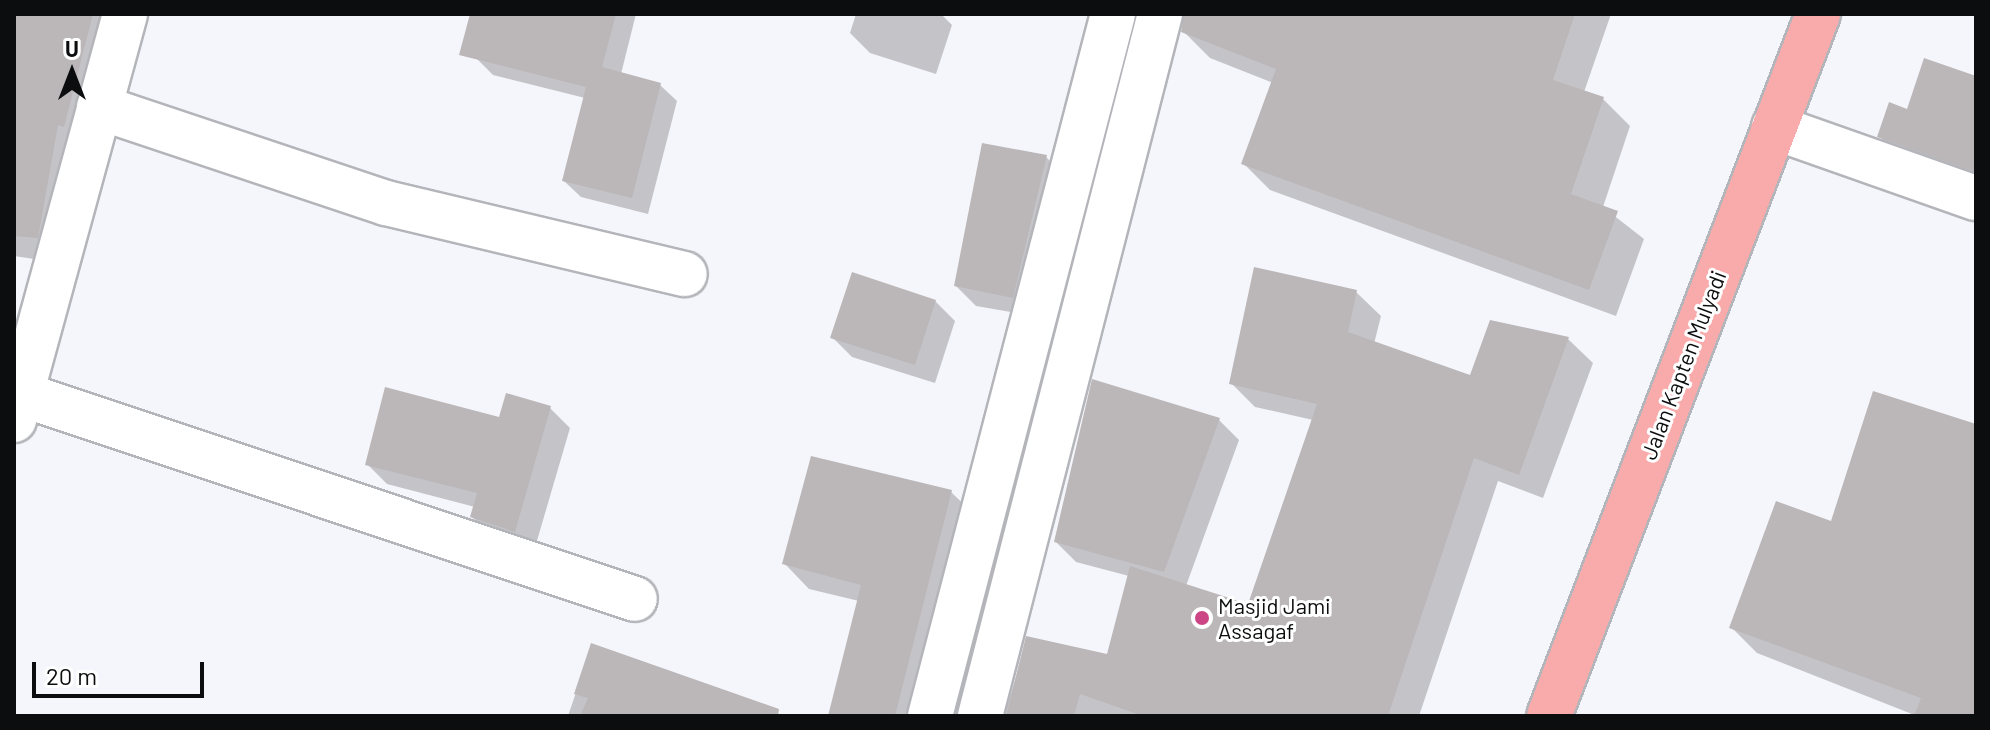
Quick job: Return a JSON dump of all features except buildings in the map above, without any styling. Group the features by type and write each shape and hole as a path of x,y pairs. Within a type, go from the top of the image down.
{"main road":[{"name":"Jalan Kapten Mulyadi","path":"1549,716 1818,14"}],"street":[{"path":"125,14 18,407 635,599"},
{"path":"930,716 1113,14"},
{"path":"980,716 1160,14"},
{"path":"99,107 386,203 685,274"},
{"path":"1774,127 1976,198"}],"place":[{"name":"Masjid Jami Assagaf","path":"1202,618"}]}
